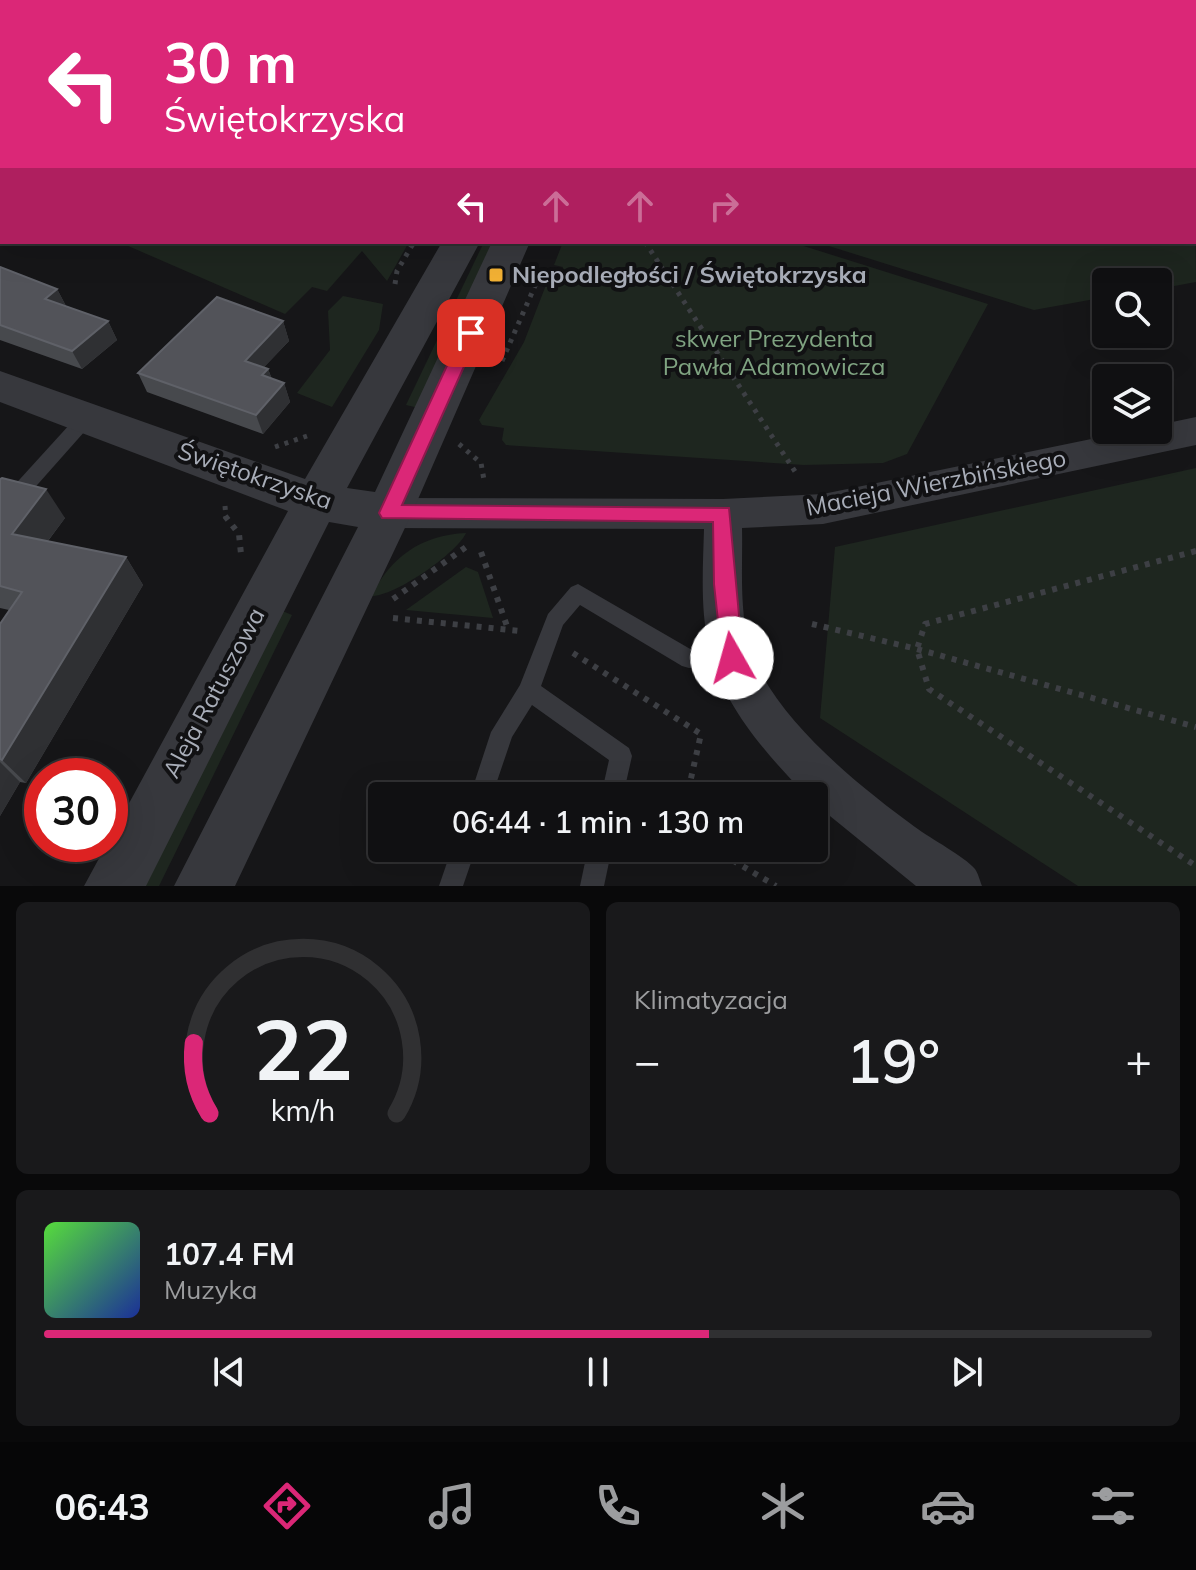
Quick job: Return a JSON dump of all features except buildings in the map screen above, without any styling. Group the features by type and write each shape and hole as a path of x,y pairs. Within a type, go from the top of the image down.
{"street":[{"name":"Aleja Ratuszowa","path":"114,886 316,502 460,244"},
{"path":"204,886 389,513 510,244"},
{"name":"Świętokrzyska","path":"0,386 316,502 389,513 723,514"},
{"name":"Macieja Wierzbińskiego","path":"723,514 823,509 1196,431"},
{"path":"723,514 724,584 732,658 757,706 797,752 863,817 958,886"}],"lane":[{"path":"0,514 87,417"},
{"path":"486,782 502,732 529,690 555,620 578,593 689,659 732,658"},
{"path":"529,690 621,756 615,782"},
{"path":"451,886 459,862"},
{"path":"592,886 597,862"}],"path":[{"path":"397,291 394,283 397,271 413,244"},
{"path":"646,244 796,473"},
{"path":"1196,551 925,624 917,649 929,689 1196,866"},
{"path":"481,552 508,629"},
{"path":"393,618 508,629 548,637 701,734 690,782"},
{"path":"812,624 917,649 1196,727"},
{"path":"736,862 776,886"}],"green space":[{"path":"124,244 408,244 387,281 362,251 327,291 312,287 285,314"},
{"path":"483,244 493,244 419,408 406,405"},
{"name":"skwer Prezydenta Pawła Adamowicza","path":"562,244 797,244 988,304 907,454 883,463 804,465 506,445 502,440 504,428 482,425 479,420 524,342 546,285 556,286 563,267 554,265"},
{"path":"822,244 1196,244 1196,282 1172,286 1172,268 1092,268 1092,300 1034,310"},
{"path":"343,296 383,304 379,330 332,407 297,393 330,350 328,311"},
{"path":"1196,468 1196,886 1078,886 820,718 835,547"},
{"path":"466,533 451,551 409,582 371,596 388,570 409,551 435,538"},
{"path":"466,567 478,572 493,618 406,610"},
{"path":"280,610 292,615 159,886 145,886"}],"place":[{"name":"Niepodległości / Świętokrzyska","path":"496,275"}],"route":[{"path":"471,333 389,513 723,514 724,584 732,658"}]}
